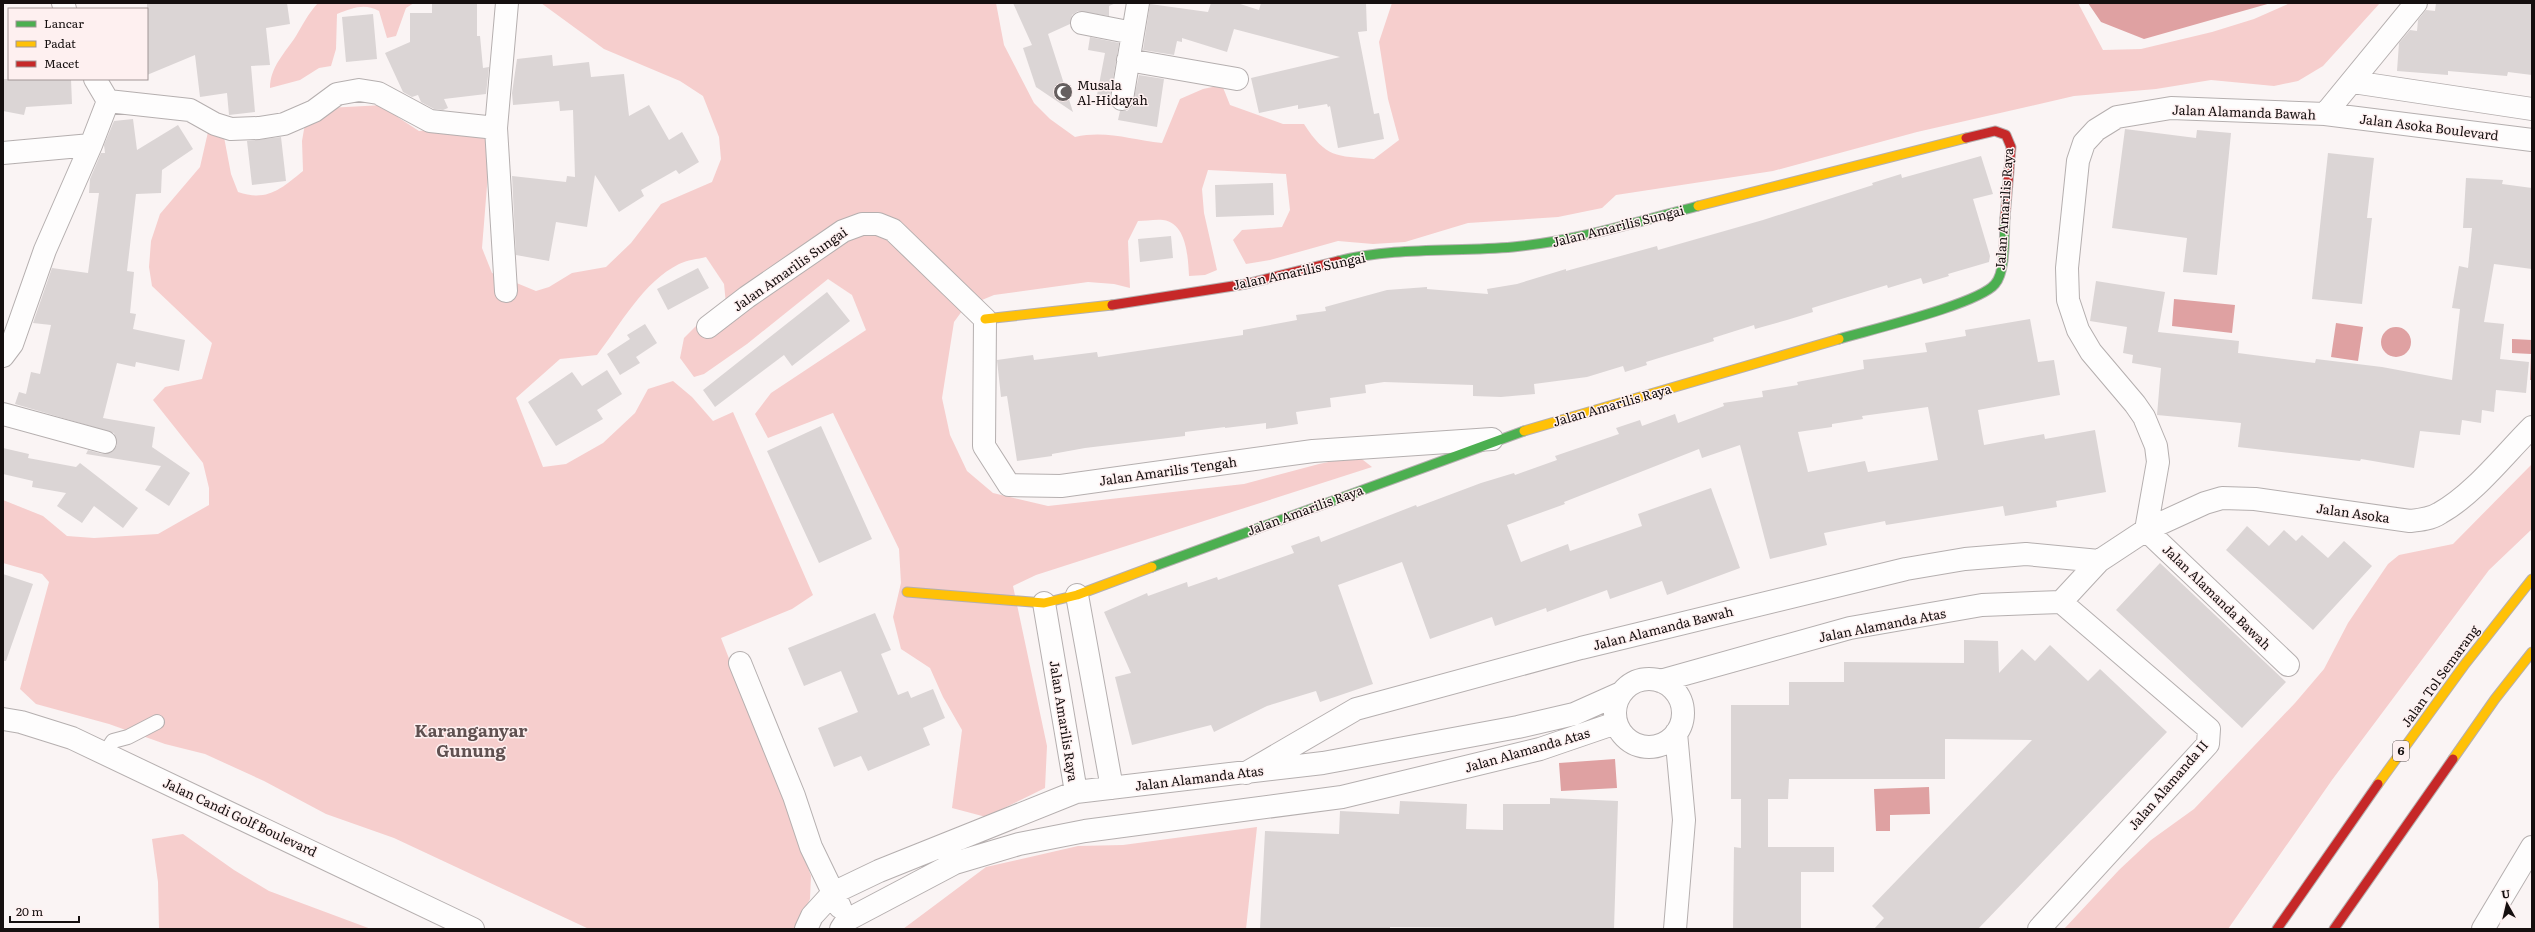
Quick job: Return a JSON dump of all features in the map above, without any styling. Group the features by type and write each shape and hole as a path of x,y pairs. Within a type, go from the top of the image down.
{"main road":[{"name":"Jalan Amarilis Sungai","path":"985,319 1117,304 1246,284 1350,258 1373,255 1512,247 1562,242 1994,131"},
{"name":"Jalan Amarilis Raya","path":"907,592 1044,603 1077,595 1499,438 1975,298 1995,285 2001,273 2012,147 2006,135 1994,131"},
{"name":"Jalan Tol Semarang","path":"2277,929 2436,702 2494,624 2532,579"},
{"path":"2334,929 2495,699 2532,652"}],"street":[{"path":"506,291 496,128 507,3"},
{"path":"1122,98 1138,3"},
{"path":"2325,114 2353,82 2416,3"},
{"path":"1082,23 1133,34"},
{"path":"1128,60 1237,79"},
{"path":"96,80 108,101"},
{"path":"2353,82 2532,109"},
{"path":"108,101 190,110 216,124 231,129 259,128 284,124 314,111 337,94 359,90 378,93 430,121 496,128"},
{"path":"6,347 108,101"},
{"name":"Jalan Alamanda Bawah","path":"2288,665 2146,530 2158,462 2156,446 2144,417 2135,404 2091,352 2078,330 2068,300 2067,268 2078,161 2084,143 2096,130 2118,117 2171,108 2325,114"},
{"name":"Jalan Asoka Boulevard","path":"2325,114 2532,140"},
{"path":"3,153 91,145"},
{"name":"Jalan Amarilis Sungai","path":"708,327 748,297 843,231 862,224 878,224 893,230 985,319"},
{"name":"Jalan Amarilis Tengah","path":"985,319 984,446 1009,485 1061,486 1313,451 1429,441 1499,438"},
{"path":"3,414 105,442"},
{"name":"Jalan Asoka","path":"2146,530 2205,503 2222,498 2255,499 2410,521 2425,519 2439,514 2460,499 2532,427"},
{"path":"1429,441 1431,463"},
{"path":"2062,602 2099,561 2146,530"},
{"name":"Jalan Alamanda Bawah","path":"1246,773 1356,709 1581,648 1906,569 1965,559 2026,554 2099,561"},
{"path":"1077,595 1112,788"},
{"name":"Jalan Alamanda Atas","path":"1660,681 1850,628 1982,606 2062,602"},
{"name":"Jalan Alamanda II","path":"2039,929 2208,744 2210,736 2209,729 2062,602"},
{"name":"Jalan Amarilis Raya","path":"1044,603 1076,792"},
{"path":"740,663 794,796 811,847 833,893 844,925"},
{"path":"1649,679 1660,681 1676,694 1681,703 1681,724 1676,733 1659,745 1638,745 1621,733 1616,723 1617,702 1622,693 1629,686 1639,681 1649,679"},
{"name":"Jalan Alamanda Atas","path":"806,929 812,916 833,893 879,871 1076,792 1323,763 1518,727 1574,714 1622,693"},
{"path":"1061,702 1095,694"},
{"name":"Jalan Candi Golf Boulevard","path":"3,719 21,722 72,738 473,929"},
{"name":"Jalan Alamanda Atas","path":"844,925 955,863 1018,844 1086,830 1342,797 1540,749 1616,723"},
{"path":"1674,929 1684,820 1676,733"},
{"path":"2483,929 2532,847"}],"lane":[{"path":"105,753 113,741 128,738 157,722"}],"shaded area":[{"path":"318,3 414,3 406,8 396,36 387,38 379,11 368,7 358,7 337,14 336,49 331,66 319,68 300,80 270,88 275,67 308,15"},
{"path":"541,3 996,3 1004,45 1034,103 1050,119 1075,137 1086,135 1108,135 1162,143 1180,99 1203,89 1222,85 1230,105 1283,124 1304,124 1319,143 1326,149 1341,156 1374,159 1399,140 1388,99 1379,42 1392,3 2078,3 2103,50 2141,49 2212,32 2254,19 2290,3 2380,3 2323,66 2298,81 2274,86 2211,80 2156,89 2074,96 1917,132 1773,171 1616,195 1602,208 1558,217 1468,223 1405,242 1373,244 1338,241 1270,260 1246,264 1233,240 1242,230 1282,227 1290,210 1286,174 1208,170 1202,189 1204,213 1217,270 1205,275 1189,276 1185,242 1177,227 1163,220 1138,221 1128,241 1130,288 1114,284 1088,282 994,295 965,307 954,322 942,398 950,435 967,471 993,493 1048,506 1244,484 1319,464 1358,456 1372,467 1036,575 1013,586 1047,746 1045,788 986,817 952,808 962,730 943,697 930,668 901,649 893,617 901,583 899,549 833,413 768,438 755,414 771,393 866,330 852,295 828,279 747,344 704,374 694,377 680,358 684,338 702,320 726,304 724,284 706,257 679,264 654,281 624,317 597,355 560,359 516,398 543,467 566,464 603,443 635,413 648,389 673,381 692,397 713,421 733,412 813,595 792,609 721,638 778,784 811,876 810,899 795,929 589,929 394,838 326,814 264,781 205,754 165,744 109,724 36,704 20,689 49,582 42,574 3,563 3,500 43,516 67,536 94,538 158,534 209,505 209,488 203,463 153,400 165,387 202,379 212,343 152,286 149,267 151,241 160,214 200,167 208,132 224,137 231,174 238,192 248,195 257,195 273,192 288,183 303,171 302,141 307,112 327,108 384,105 399,118 419,131 461,126 480,130 490,149 482,248 492,273 536,291 549,287 572,273 606,267 631,243 661,204 712,182 721,159 719,137 703,96 680,81 604,49"},
{"path":"2088,3 2271,3 2144,39 2101,22"},
{"path":"2174,299 2235,305 2232,333 2172,326"},
{"path":"2336,323 2363,327 2358,361 2331,357"},
{"path":"2396,327 2407,331 2411,342 2407,353 2396,357 2385,353 2381,342 2385,331"},
{"path":"2512,339 2532,340 2532,380 2530,380 2531,354 2512,353"},
{"path":"2532,464 2532,529 2489,570 2332,780 2228,929 2064,929 2119,870 2151,840 2194,809 2295,703 2324,669 2348,623 2388,564 2399,555 2453,544"},
{"path":"1615,759 1617,788 1561,791 1559,763"},
{"path":"1929,787 1930,814 1890,815 1890,831 1876,831 1874,789"},
{"path":"1257,827 1246,929 903,929 986,867 1078,846 1123,845"},
{"path":"183,834 234,870 269,891 371,929 159,929 158,882 152,839"}],"building":[{"path":"147,3 287,3 290,24 266,28 270,65 251,66 255,112 229,115 227,93 200,97 195,55 148,75"},
{"path":"432,3 477,3 477,36 480,36 483,68 489,67 486,94 444,99 448,108 443,110 434,109 421,102 418,95 412,97 403,92 385,53 410,42 410,13 432,13"},
{"path":"1013,3 1116,3 1109,6 1109,16 1078,11 1072,15 1070,24 1048,34 1073,112 1036,87 1023,48 1032,45"},
{"path":"1211,3 1237,3 1259,10 1261,3 1366,3 1367,31 1358,32 1374,114 1379,113 1384,139 1338,148 1330,106 1328,107 1327,104 1298,109 1298,105 1259,113 1251,78 1340,57 1234,29 1227,52 1182,38 1182,42 1177,41 1174,55 1143,50 1150,4 1208,12"},
{"path":"2436,3 2532,3 2532,75 2508,72 2507,76 2448,71 2448,75 2397,71 2399,43 2410,30 2417,31 2418,20 2426,10 2435,11"},
{"path":"373,14 377,59 346,62 342,17"},
{"path":"1090,37 1119,43 1110,97 1097,95 1105,53 1088,50"},
{"path":"552,55 553,66 589,62 591,77 624,74 629,116 649,105 669,140 682,132 699,162 679,174 676,170 641,190 644,196 619,212 595,175 587,227 556,222 549,261 516,255 512,176 566,182 567,176 575,177 573,110 560,111 559,101 513,105 512,93 517,59"},
{"path":"1139,75 1164,79 1157,127 1118,120 1120,111 1127,111 1132,107"},
{"path":"3,79 71,80 72,104 26,107 24,115 3,111"},
{"path":"133,119 137,150 178,125 193,149 162,170 161,193 136,194 127,271 134,272 130,313 136,314 133,329 185,340 179,371 136,362 135,367 117,363 103,418 155,427 152,447 190,473 169,506 145,490 161,466 86,454 88,450 102,454 113,451 117,445 114,433 15,404 19,392 26,394 31,372 40,374 51,325 33,323 52,268 88,273 99,193 89,193 90,179 101,153 105,153 104,145 114,121"},
{"path":"2125,129 2196,138 2197,130 2231,133 2217,275 2183,272 2187,238 2112,228"},
{"path":"281,137 286,181 252,185 247,141"},
{"path":"2328,153 2374,158 2367,218 2372,218 2362,304 2312,299"},
{"path":"1981,156 1993,194 1973,199 1990,256 1989,262 1948,274 1949,276 1923,284 1921,278 1888,288 1887,285 1812,308 1813,312 1787,320 1755,329 1754,325 1713,338 1714,341 1646,362 1647,365 1625,372 1623,366 1587,377 1534,384 1535,394 1501,397 1473,396 1473,385 1384,382 1365,385 1366,393 1330,398 1331,407 1296,412 1298,424 1266,429 1266,423 1185,432 1185,436 1085,448 1052,454 1052,456 1017,461 1007,396 1001,397 997,360 1033,355 1034,360 1097,352 1098,357 1243,335 1243,330 1297,320 1296,315 1326,311 1325,307 1387,290 1427,287 1427,289 1488,294 1487,289 1517,284 1566,269 1566,271 1657,246 1658,250 1763,220 1873,185 1872,183 1901,174 1902,178"},
{"path":"2466,178 2503,180 2502,184 2532,188 2532,269 2494,264 2484,322 2504,324 2500,359 2529,362 2526,393 2496,390 2494,412 2482,410 2481,423 2462,420 2460,435 2420,431 2414,468 2361,459 2360,461 2238,447 2241,423 2157,415 2161,368 2132,363 2133,355 2123,353 2127,327 2090,321 2096,281 2165,292 2158,332 2239,341 2238,353 2315,363 2316,359 2382,367 2452,380 2460,309 2452,308 2459,266 2468,268 2472,228 2463,228"},
{"path":"1273,183 1274,215 1216,217 1215,185"},
{"path":"1171,236 1173,258 1140,262 1138,239"},
{"path":"698,268 709,288 668,310 657,289"},
{"path":"827,292 850,321 792,366 784,355 715,407 703,390"},
{"path":"2030,319 2038,362 2054,360 2060,395 1978,410 1984,445 2044,434 2045,439 2095,430 2106,492 2056,501 2057,507 2005,516 2003,506 1886,525 1885,521 1824,533 1827,545 1770,559 1740,445 1702,458 1699,449 1564,502 1565,504 1507,525 1521,562 1568,544 1570,551 1642,526 1638,514 1711,488 1740,568 1667,595 1662,581 1610,599 1607,590 1547,612 1546,608 1495,626 1492,617 1430,639 1402,562 1338,585 1373,684 1320,702 1316,691 1267,706 1214,732 1211,725 1132,745 1115,677 1131,673 1104,612 1147,593 1148,596 1187,582 1188,587 1217,577 1218,580 1294,553 1291,546 1319,536 1321,542 1416,505 1417,507 1481,483 1514,473 1515,475 1557,460 1555,456 1619,434 1616,428 1640,420 1642,426 1675,414 1678,423 1724,406 1723,403 1763,397 1762,391 1798,385 1797,382 1864,369 1863,360 1927,352 1925,343 1966,336 1965,330","holes":["1928,407 1938,460 1868,472 1865,461 1808,472 1798,432 1832,427 1832,424 1863,419 1862,416"]},
{"path":"645,324 657,343 636,357 640,363 620,375 607,354 630,339 627,335"},
{"path":"607,370 622,394 597,410 603,419 556,446 528,402 572,372 582,386"},
{"path":"821,426 872,539 819,563 767,451"},
{"path":"3,448 29,454 28,458 76,467 80,463 138,508 123,528 94,506 82,523 57,506 66,493 32,487 33,481 3,474"},
{"path":"2247,526 2269,546 2284,530 2296,541 2302,535 2328,558 2344,541 2372,566 2313,630 2226,550"},
{"path":"2160,563 2286,682 2242,728 2116,610"},
{"path":"3,574 33,584 6,661 3,661"},
{"path":"875,613 891,650 881,654 898,695 908,691 911,698 933,689 945,718 923,728 930,745 868,771 861,756 834,767 818,728 858,712 841,671 804,686 788,648"},
{"path":"1964,640 1998,641 1999,673 2022,649 2035,661 2050,645 2088,681 2100,669 2167,732 1978,929 1874,929 1884,918 1872,906 2032,740 1945,739 1945,779 1789,779 1788,799 1768,799 1768,847 1834,847 1834,872 1801,872 1801,929 1733,929 1734,847 1741,848 1741,799 1731,799 1731,705 1789,705 1789,682 1844,682 1844,662 1964,663"},
{"path":"1550,798 1618,801 1614,929 1390,927 1390,929 1260,929 1265,831 1339,834 1340,811 1399,814 1400,801 1467,804 1466,829 1503,830 1503,804 1550,804"}],"traffic: fast":[{"path":"1338,261 1403,252 1513,247 1537,244 1583,236 1698,206"},
{"path":"1839,339 1947,308 1985,292 1995,284 2001,271 2004,253 2005,218"},
{"path":"1152,567 1524,431"}],"traffic: slow":[{"path":"1698,206 1966,138"},
{"path":"985,319 1112,305"},
{"path":"1524,431 1839,339"},
{"path":"907,592 1044,603 1077,595 1152,567"},
{"path":"2378,784 2465,664 2532,579"},
{"path":"2453,759 2495,699 2532,652"}],"traffic: jam":[{"path":"1966,138 1995,131 2006,135 2011,147 2005,218"},
{"path":"1112,305 1246,284 1338,261"},
{"path":"2334,929 2453,759"},
{"path":"2277,929 2378,784"}],"place":[{"name":"Musala Al-Hidayah","path":"1063,92"}],"district":[{"name":"Karanganyar Gunung","path":"471,741"}]}
